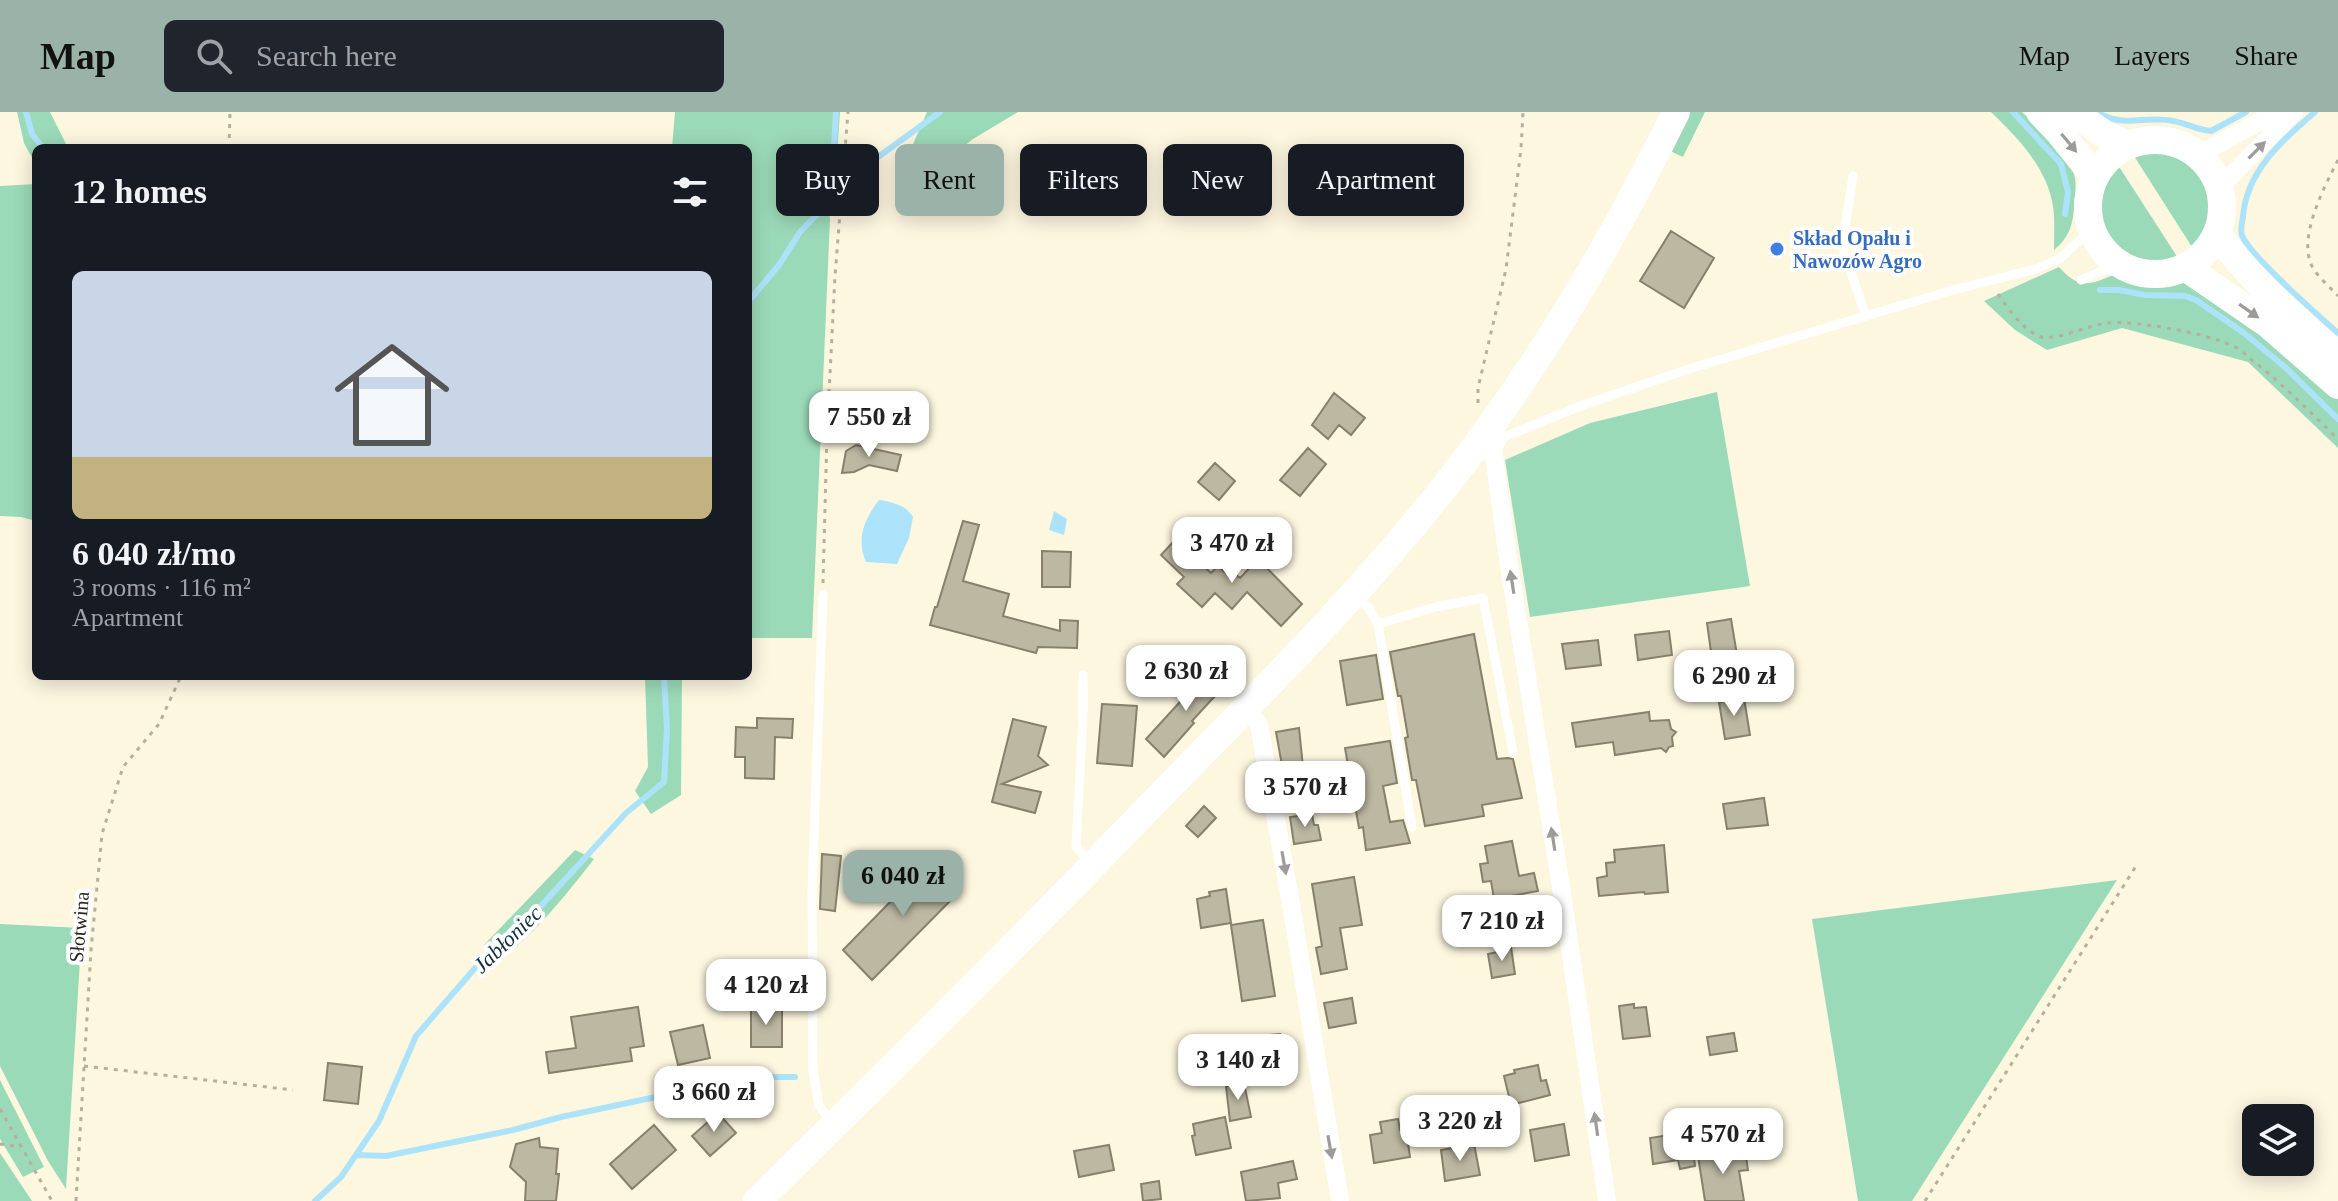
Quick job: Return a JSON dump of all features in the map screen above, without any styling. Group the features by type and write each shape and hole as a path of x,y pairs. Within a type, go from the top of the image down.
{"main road":[{"path":"757,1201 1093,865 1246,707 1353,595 1487,442 1613,236 1676,112"},
{"path":"2040,112 2095,177"},
{"path":"2073,112 2104,134 2128,145"},
{"path":"2143,141 2172,142 2198,155 2211,170 2219,188 2221,218 2217,233 2204,253 2185,267 2172,272 2145,273 2119,264 2105,252 2091,229 2089,194 2095,177 2112,155 2128,145 2143,141"},
{"path":"2217,233 2252,277 2338,356"},
{"path":"2185,267 2268,324 2338,385"}],"street":[{"path":"2198,155 2277,112"},
{"path":"2219,188 2294,112"},
{"path":"1487,442 1560,880 1607,1201"},
{"path":"1246,707 1259,725 1340,1201"}],"lane":[{"path":"1853,176 1842,246 1866,316"},
{"path":"1487,442 1692,368 2036,269 2061,258 2091,229"},
{"path":"2081,280 2119,264"},
{"path":"823,595 812,890 813,1070 819,1106 834,1126"},
{"path":"1353,595 1369,608 1378,624 1412,827"},
{"path":"1378,624 1435,607 1483,598 1513,752"},
{"path":"1083,675 1076,847 1093,865"}],"path":[{"path":"229,144 230,112"},
{"path":"823,595 835,276 848,112"},
{"path":"1487,442 1478,413 1478,388 1506,269 1523,112"},
{"path":"2338,160 2321,192 2308,247 2311,266 2338,296"},
{"path":"1989,281 2012,314 2042,337 2058,337 2109,323 2202,335 2235,346 2266,370 2338,439"},
{"name":"Słotwina","path":"76,1201 91,950 102,834 123,767 159,724 179,680"},
{"path":"1925,1201 2136,866"},
{"path":"84,1066 293,1090"},
{"path":"0,1109 52,1201"},
{"path":"0,1144 21,1147"}],"green space":[{"path":"17,112 50,112 66,144 32,144 32,158 24,143"},
{"path":"675,112 840,112 838,144 776,144 776,216 830,216 830,219 812,638 752,638 752,144 672,144"},
{"path":"927,112 1018,112 967,144 913,144"},
{"path":"1690,112 1705,112 1683,157 1670,151"},
{"path":"1991,112 2022,112 2052,141 2071,166 2076,186 2073,219 2067,236 2054,250 2053,206 2045,179 2021,143"},
{"path":"2156,151 2185,160 2199,173 2208,189 2210,218 2206,230 2192,247 2134,156"},
{"path":"2118,165 2178,258 2145,260 2127,253 2112,241 2103,224 2099,206 2105,184"},
{"path":"32,184 32,520 0,516 0,186"},
{"path":"2059,267 2073,279 2085,283 2115,274 2138,282 2189,281 2199,284 2338,397 2338,448 2248,362 2122,328 2047,350 2015,330 1984,301"},
{"path":"1717,392 1750,586 1530,617 1505,460 1590,423"},
{"path":"645,680 682,680 681,795 651,814 635,791 648,767"},
{"path":"575,850 594,859 534,930 493,963 484,945"},
{"path":"2117,880 1912,1201 1858,1201 1812,919"},
{"path":"0,924 82,928 66,1189 48,1161 0,1066"},
{"path":"0,1080 44,1167 23,1177 0,1139"},
{"path":"0,1153 32,1201 0,1201"}],"water":[{"path":"879,500 903,507 913,517 909,538 897,564 866,562 863,553 863,530"},
{"path":"1054,511 1067,519 1064,535 1049,530"}],"building":[{"path":"1671,231 1714,258 1684,308 1640,281"},
{"path":"1334,393 1365,418 1351,435 1339,425 1328,439 1312,425"},
{"path":"856,445 901,455 897,471 869,465 854,472 842,473 846,451"},
{"path":"1308,448 1326,464 1300,496 1280,480"},
{"path":"1215,463 1235,481 1219,500 1198,482"},
{"path":"963,521 979,525 963,581 1009,594 1003,616 1060,631 1060,620 1078,621 1077,648 1038,647 1036,653 930,625"},
{"path":"1175,540 1211,573 1218,566 1230,577 1234,573 1240,578 1258,559 1302,604 1281,626 1247,592 1232,609 1215,593 1202,607 1177,584 1184,577 1161,555"},
{"path":"1042,551 1071,552 1070,587 1042,587"},
{"path":"1731,619 1737,655 1712,659 1707,623"},
{"path":"1669,631 1672,655 1638,660 1635,635"},
{"path":"1474,634 1497,759 1513,759 1522,798 1482,805 1484,816 1425,826 1416,780 1412,780 1401,696 1398,696 1390,652"},
{"path":"1598,640 1601,665 1566,669 1562,644"},
{"path":"1376,655 1383,699 1347,705 1340,661"},
{"path":"1208,667 1226,684 1164,757 1146,739 1200,680 1198,678"},
{"path":"1744,698 1750,735 1725,739 1719,702"},
{"path":"1102,704 1137,706 1132,766 1097,763"},
{"path":"1649,712 1650,721 1669,720 1671,729 1676,732 1672,737 1673,746 1666,752 1661,748 1615,755 1613,742 1576,747 1572,723"},
{"path":"757,718 793,719 792,738 775,737 774,779 745,778 745,757 735,757 736,727 757,728"},
{"path":"1013,719 1046,727 1038,756 1048,765 1002,784 1041,792 1035,813 992,802"},
{"path":"1299,728 1303,767 1283,771 1276,732"},
{"path":"1390,741 1397,783 1383,786 1390,822 1403,820 1410,843 1366,850 1363,827 1359,828 1345,748"},
{"path":"1764,798 1768,825 1727,829 1723,804"},
{"path":"1204,806 1216,818 1198,837 1186,826"},
{"path":"1312,814 1321,840 1294,844 1290,817"},
{"path":"1512,841 1519,876 1534,873 1538,891 1494,899 1491,881 1483,882 1480,864 1488,863 1485,846"},
{"path":"1664,845 1668,892 1599,896 1597,878 1607,876 1606,863 1615,862 1614,850"},
{"path":"938,853 960,876 946,889 954,897 872,980 843,950"},
{"path":"822,854 841,856 835,911 820,909"},
{"path":"1354,877 1362,925 1340,928 1347,969 1321,974 1316,948 1322,946 1312,884"},
{"path":"1226,889 1231,923 1201,928 1197,899 1210,896 1209,892"},
{"path":"1263,920 1275,996 1242,1001 1231,925"},
{"path":"1511,947 1515,974 1492,978 1488,954"},
{"path":"1352,998 1356,1023 1329,1028 1324,1003"},
{"path":"1634,1004 1634,1008 1646,1007 1650,1036 1623,1039 1619,1006"},
{"path":"638,1007 644,1046 630,1048 632,1061 549,1073 546,1052 576,1048 571,1017"},
{"path":"751,1007 782,1007 782,1047 751,1047"},
{"path":"703,1025 710,1058 678,1065 670,1032"},
{"path":"1734,1033 1737,1051 1710,1055 1707,1037"},
{"path":"1280,1034 1283,1059 1261,1061 1258,1036"},
{"path":"328,1063 362,1067 358,1104 324,1100"},
{"path":"1538,1065 1541,1081 1546,1080 1550,1095 1511,1105 1504,1076 1515,1073 1514,1070"},
{"path":"1244,1083 1251,1117 1230,1121 1226,1086"},
{"path":"718,1113 736,1133 710,1156 692,1136"},
{"path":"1689,1116 1695,1166 1680,1169 1678,1160 1653,1164 1650,1138 1676,1134 1674,1117"},
{"path":"1225,1117 1231,1148 1196,1155 1193,1124"},
{"path":"1398,1119 1400,1130 1406,1129 1410,1157 1374,1163 1370,1135 1382,1133 1380,1122"},
{"path":"1564,1124 1569,1155 1535,1161 1530,1130"},
{"path":"654,1125 676,1150 632,1189 610,1164"},
{"path":"539,1138 540,1147 558,1149 556,1201 525,1201 526,1182 510,1167 516,1144"},
{"path":"1474,1144 1480,1175 1445,1181 1441,1150"},
{"path":"1109,1145 1114,1170 1079,1177 1074,1151"},
{"path":"1745,1150 1748,1170 1739,1171 1744,1201 1705,1201 1698,1156"},
{"path":"1293,1161 1297,1179 1278,1183 1280,1198 1246,1201 1241,1172"},
{"path":"1159,1181 1161,1199 1143,1201 1141,1184"}],"waterway":[{"name":"Jabłoniec","path":"26,112 32,134 40,144"},
{"path":"834,144 836,112"},
{"path":"879,156 940,112"},
{"path":"2013,112 2061,164 2068,192 2065,214"},
{"path":"2097,112 2116,120 2162,120 2211,131 2246,112"},
{"path":"2315,112 2290,134 2258,171 2246,201 2241,230 2247,244 2270,270 2338,333"},
{"path":"752,297 816,216"},
{"path":"2100,290 2185,296 2196,300 2244,333 2286,368 2338,419"},
{"name":"Jabłoniec","path":"315,1201 341,1177 379,1121 416,1036 483,959 507,943 626,813 664,782 667,729 664,680"},
{"path":"357,1155 386,1156 675,1093 766,1077 795,1077"}],"place":[{"name":"Skład Opału i Nawozów Agro","path":"1777,249"}]}
